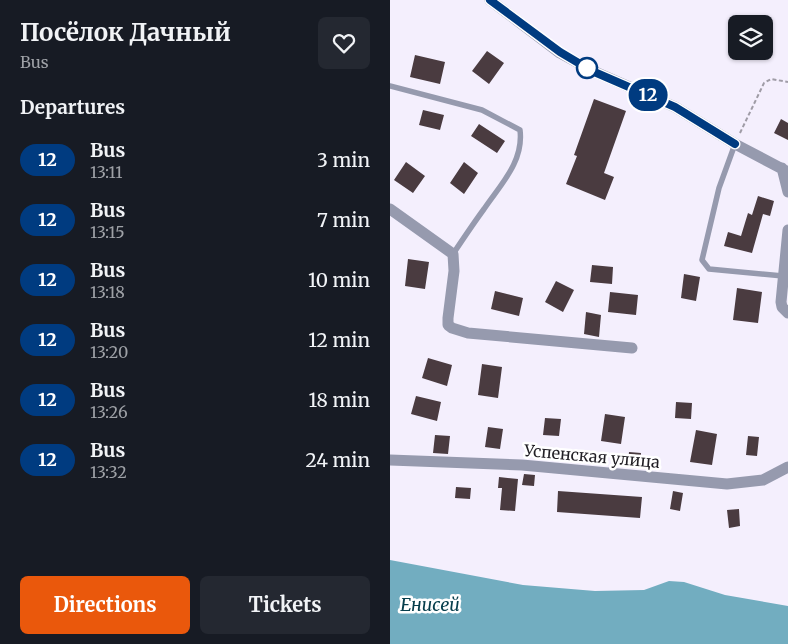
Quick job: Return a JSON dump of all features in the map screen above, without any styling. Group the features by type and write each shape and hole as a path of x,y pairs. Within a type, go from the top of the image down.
{"street":[{"path":"490,0 560,52 592,71 675,107 735,144 785,170 788,192"},
{"path":"390,209 453,254 454,270 448,318 448,325 452,328 468,333 632,348"},
{"path":"788,230 781,302 782,307 788,313"},
{"name":"Успенская улица","path":"390,460 522,466 726,484 763,480 788,467"}],"lane":[{"path":"390,86 482,110 520,130 521,139 514,163 504,184 485,207 453,254"},
{"path":"735,144 719,188 702,260 710,270 784,276"}],"path":[{"path":"735,144 764,83 771,79 788,82"}],"water":[{"name":"Енисей","path":"390,560 523,585 595,591 644,590 669,581 684,582 725,595 788,606 788,644 390,644"}],"building":[{"path":"487,51 504,63 489,84 472,71"},
{"path":"415,55 445,62 440,84 410,77"},
{"path":"594,99 626,111 604,173 614,177 605,200 566,184 577,156 574,155"},
{"path":"423,110 444,115 440,130 419,125"},
{"path":"781,119 788,123 788,140 774,133"},
{"path":"479,124 505,141 497,153 471,136"},
{"path":"406,162 425,176 413,193 394,180"},
{"path":"464,162 478,173 464,194 450,183"},
{"path":"758,196 774,201 770,216 763,214 752,253 724,246 728,232 741,236 748,213 752,215"},
{"path":"408,259 429,262 425,289 405,286"},
{"path":"592,265 613,267 612,284 590,282"},
{"path":"684,274 700,277 696,301 681,298"},
{"path":"556,281 574,290 563,312 545,302"},
{"path":"737,288 762,292 758,323 733,320"},
{"path":"495,291 523,298 519,316 491,309"},
{"path":"610,292 638,295 636,315 608,312"},
{"path":"586,312 601,315 599,337 584,334"},
{"path":"428,358 452,365 447,386 422,378"},
{"path":"482,364 502,367 498,398 478,395"},
{"path":"416,396 441,402 437,421 411,414"},
{"path":"676,402 692,403 691,419 675,418"},
{"path":"605,414 625,417 621,444 601,441"},
{"path":"545,418 561,419 559,436 543,435"},
{"path":"488,427 503,429 500,449 485,447"},
{"path":"696,430 717,434 712,465 690,462"},
{"path":"435,435 450,436 448,454 433,453"},
{"path":"748,436 759,437 757,456 746,455"},
{"path":"629,452 641,453 640,464 628,463"},
{"path":"524,474 535,475 534,486 522,485"},
{"path":"499,477 518,479 515,511 500,510 502,488 498,488"},
{"path":"456,487 471,488 470,499 455,498"},
{"path":"558,491 642,497 640,518 557,512"},
{"path":"673,491 683,493 680,511 670,509"},
{"path":"739,509 740,526 729,528 727,510"}],"bus line":[{"name":"12","path":"490,0 560,52 592,71 675,107 735,144"}]}
